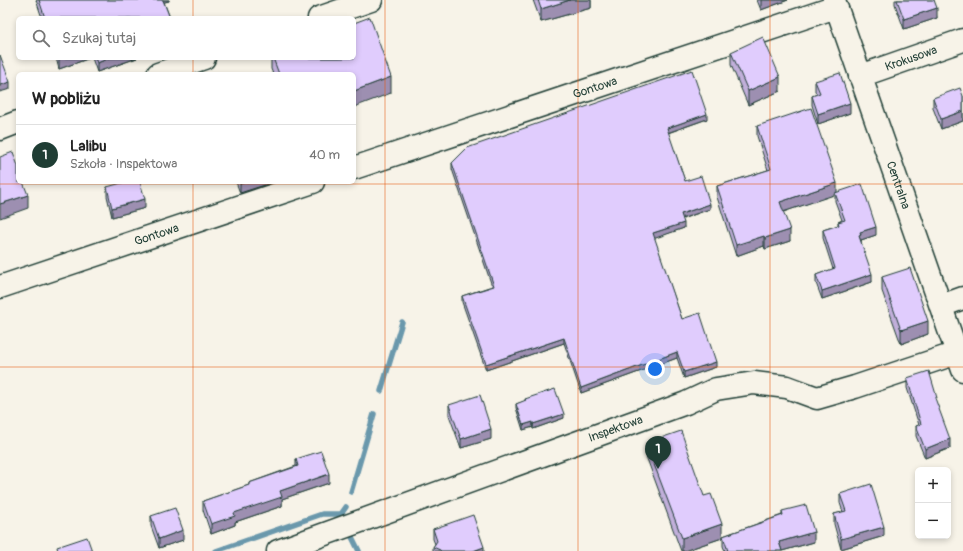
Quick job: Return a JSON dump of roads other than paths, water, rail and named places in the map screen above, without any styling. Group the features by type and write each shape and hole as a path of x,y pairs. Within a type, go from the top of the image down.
{"street":[{"path":"325,16 371,0"},
{"name":"Centralna","path":"835,4 960,361"},
{"name":"Gontowa","path":"356,167 835,4"},
{"name":"Krokusowa","path":"860,76 963,40"},
{"path":"164,72 198,60"},
{"path":"0,129 16,123"},
{"name":"Gontowa","path":"0,287 308,184"},
{"path":"941,306 963,298"},
{"name":"Inspektowa","path":"278,551 678,406 716,389 754,383 787,388 817,398 960,361"}],"waterway":[{"path":"381,391 402,322"},
{"path":"351,492 374,414"},
{"path":"342,517 341,514 346,507"},
{"path":"216,551 322,514 341,514"},
{"path":"352,537 359,551"}],"place":[{"name":"Lalibu","path":"658,469"}]}
